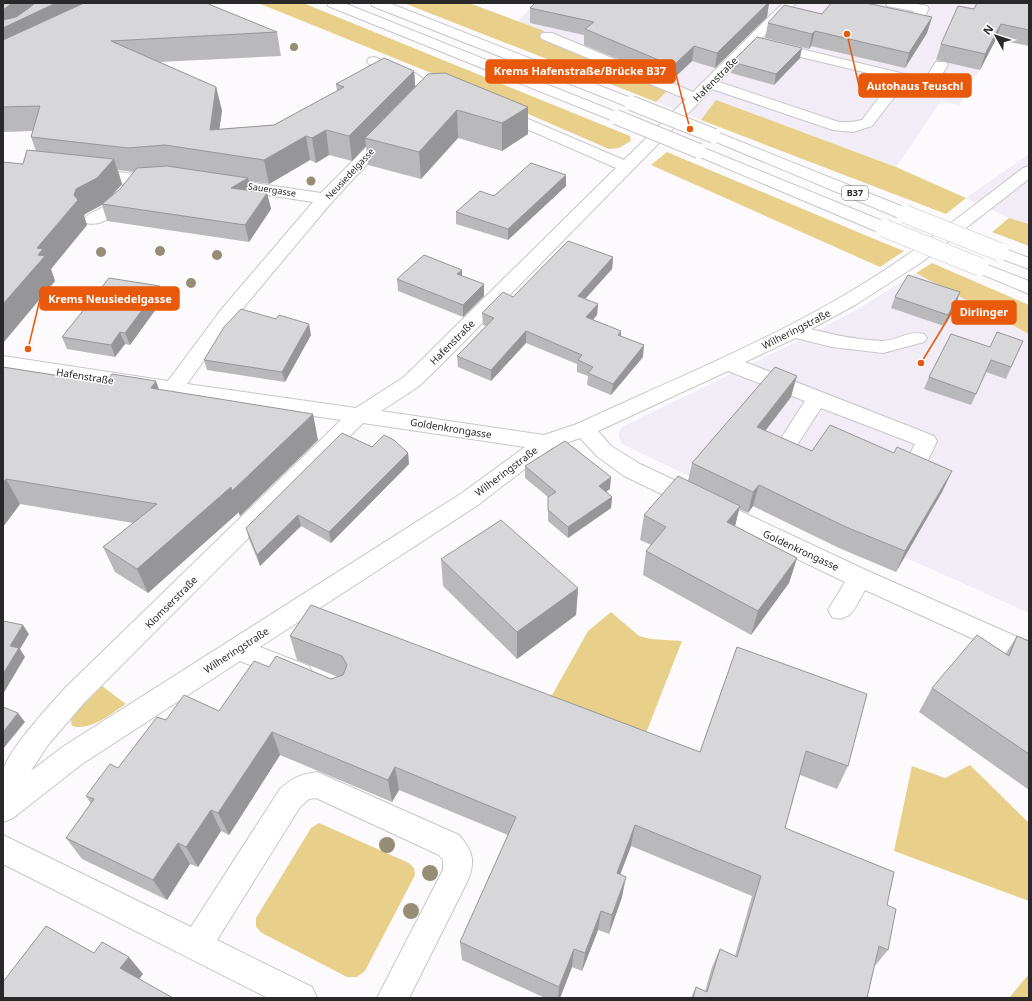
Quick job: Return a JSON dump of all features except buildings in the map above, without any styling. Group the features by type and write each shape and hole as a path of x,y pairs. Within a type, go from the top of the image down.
{"street":[{"name":"B37","path":"333,3 616,117 1029,288"},
{"name":"B37","path":"377,3 714,136 1029,264"},
{"name":"Hafenstraße","path":"3,363 358,416 411,382 711,84 790,3"},
{"path":"892,3 922,10 912,25"},
{"path":"547,36 696,98"},
{"path":"752,41 929,84 941,64"},
{"path":"369,64 401,83 431,93"},
{"path":"711,84 838,127 853,127 867,123 902,77"},
{"path":"489,107 627,167"},
{"name":"Neusiedelgasse","path":"173,389 227,315 325,199 398,123"},
{"name":"Wilheringstraße","path":"3,808 73,755 470,499 544,443 584,430 794,331 848,302 916,258 1029,170"},
{"path":"77,173 136,179 172,176"},
{"name":"Sauergasse","path":"208,181 228,178 325,199"},
{"path":"92,219 103,215 114,208 136,179"},
{"path":"794,331 832,341 883,347 917,338"},
{"path":"727,363 927,441 913,469"},
{"path":"790,440 817,398"},
{"name":"Goldenkrongasse","path":"358,416 398,420 544,443"},
{"name":"Klomserstraße","path":"3,801 18,768 39,737 74,696 358,416"},
{"name":"Goldenkrongasse","path":"584,430 604,451 632,470 860,578 1029,653"},
{"path":"840,610 860,578"},
{"path":"238,649 324,684"},
{"path":"196,946 290,798 302,787 317,785 449,845 458,855 456,872 393,998"},
{"path":"3,849 301,998"}],"shaded area":[{"path":"258,3 303,3 630,136 631,141 619,148 609,149 461,85"},
{"path":"404,3 469,3 544,31 543,38 666,90 666,92 656,102"},
{"path":"535,3 1029,3 1029,46 996,40 959,105 941,101 896,167 716,100 701,120 656,102 666,92 543,38 518,21"},
{"path":"716,100 896,167 966,198 946,214 701,120"},
{"path":"667,152 904,251 880,267 651,165"},
{"path":"1029,154 1029,224 1009,218 966,198"},
{"path":"1009,218 1029,224 1029,246 992,232"},
{"path":"932,263 1029,305 1029,334 916,273"},
{"path":"916,273 1029,334 1029,613 904,557 896,572 844,550 622,444 618,434 622,427 796,342 858,309"},
{"path":"611,612 639,636 651,639 682,641 646,733 551,697 588,631"},
{"path":"102,686 126,704 94,724 79,727 72,726 71,720 76,711"},
{"path":"970,765 1029,823 1029,901 894,851 912,766 945,778"},
{"path":"319,823 409,863 414,868 415,875 365,971 357,977 347,977 262,933 256,927 256,918 311,828"},
{"path":"1029,974 1029,998 1009,998"}],"place":[{"name":"Autohaus Teuschl","path":"847,34"},
{"name":"Krems Hafenstraße/Brücke B37","path":"690,129"},
{"name":"Krems Neusiedelgasse","path":"28,349"},
{"name":"Dirlinger","path":"921,363"}]}
